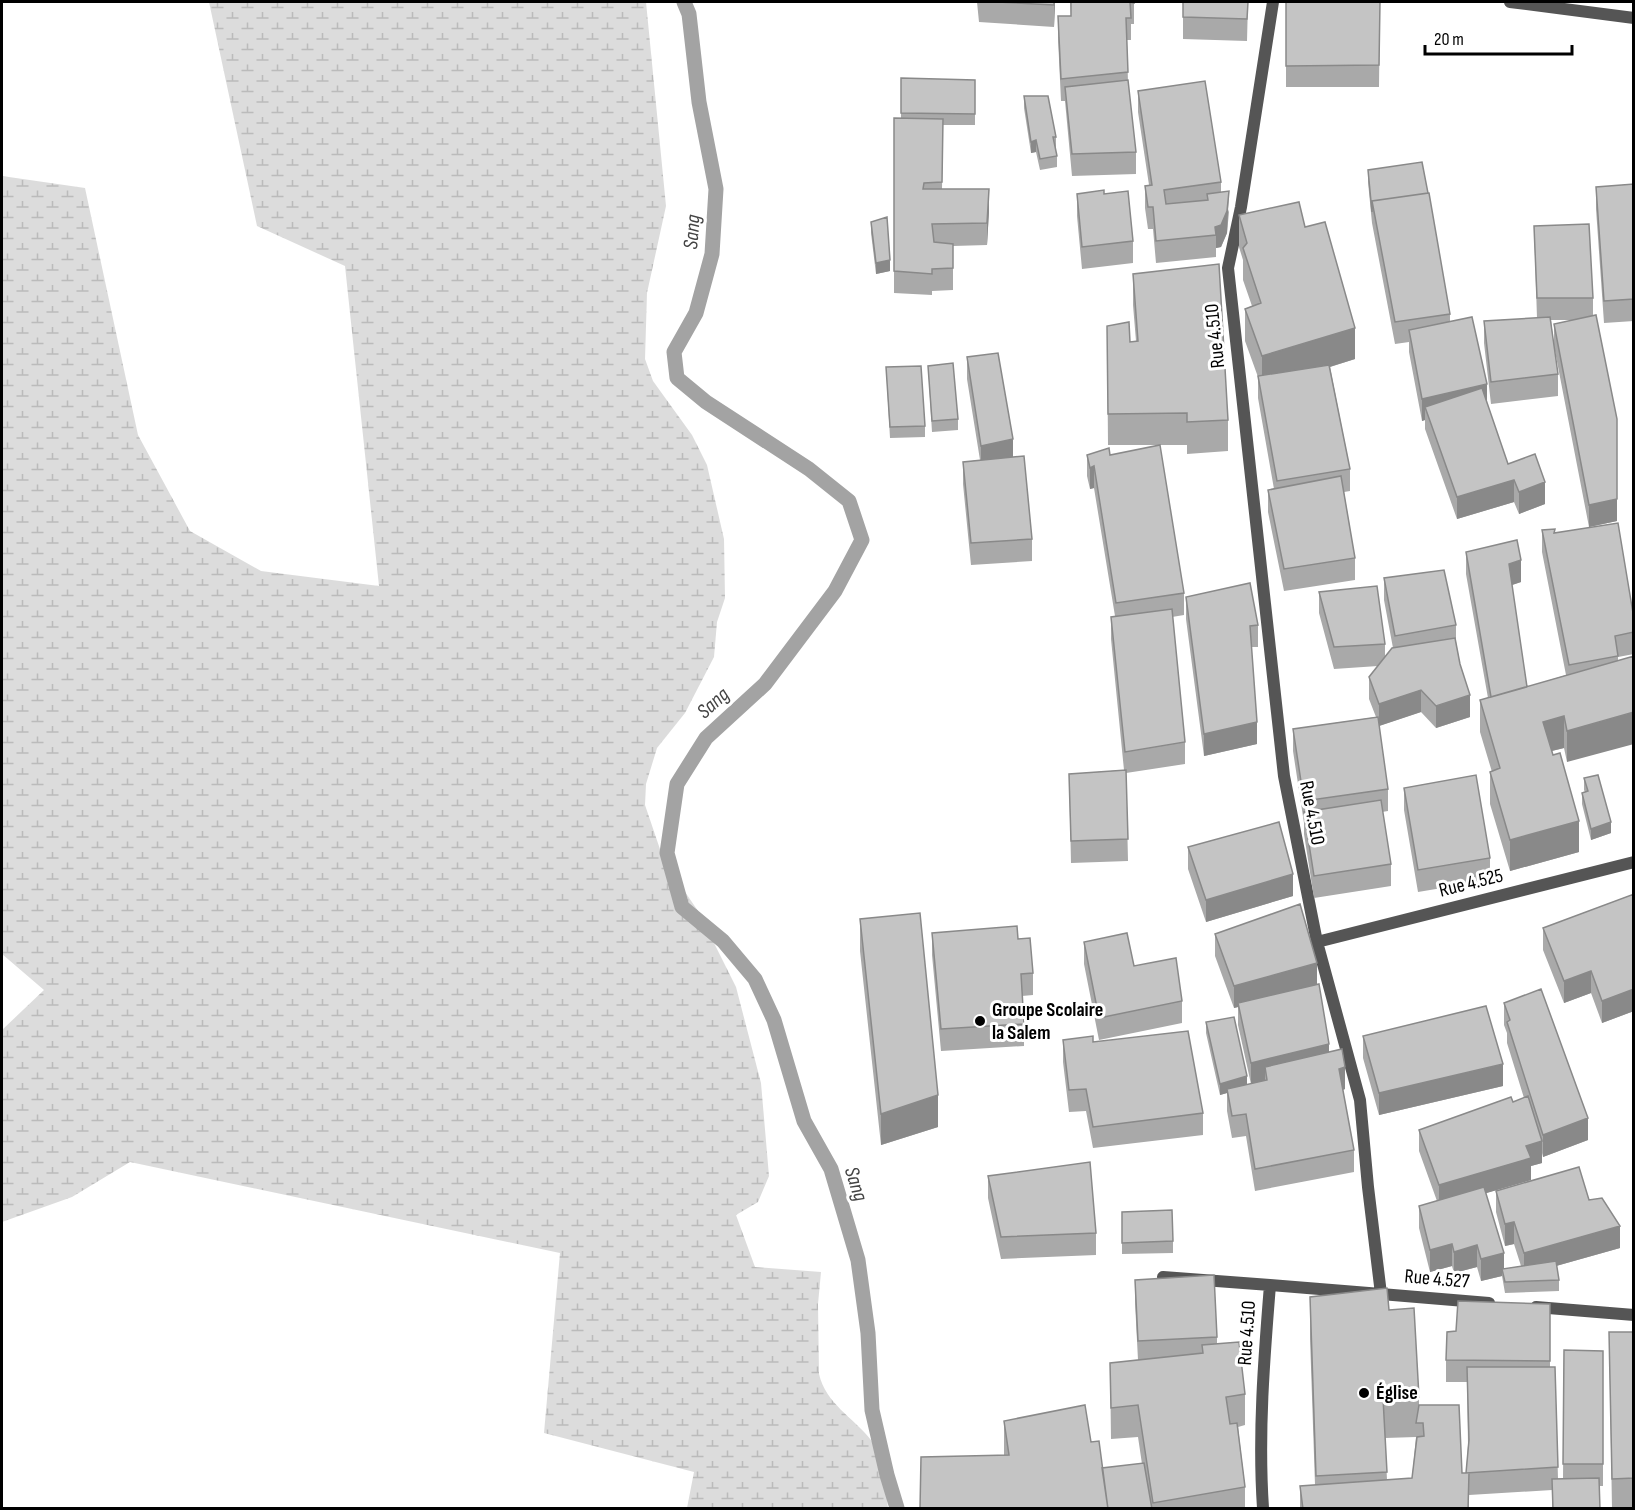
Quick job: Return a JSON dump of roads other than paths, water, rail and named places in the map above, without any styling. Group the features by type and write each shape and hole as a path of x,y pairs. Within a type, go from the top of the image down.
{"street":[{"name":"Rue 4.510","path":"1263,1509 1260,1473 1263,1374 1270,1285 1381,1294 1360,1100 1317,942 1284,776 1228,268 1241,207 1273,2"},
{"path":"1510,2 1634,18"},
{"name":"Rue 4.525","path":"1317,942 1634,862"},
{"path":"1163,1277 1270,1285"},
{"name":"Rue 4.527","path":"1381,1294 1496,1304"},
{"path":"1519,1306 1634,1315"}],"waterway":[{"name":"Sang","path":"684,2 689,14 699,102 716,189 712,254 696,313 674,352 677,378 706,402 809,469 849,501 862,540 835,591 765,684 706,738 677,784 667,853 682,907 723,941 755,979 774,1020 804,1121 831,1169 858,1260 868,1333 872,1410 897,1508"}],"place":[{"name":"Groupe Scolaire la Salem","path":"980,1021"},
{"name":"Église","path":"1364,1393"}]}
